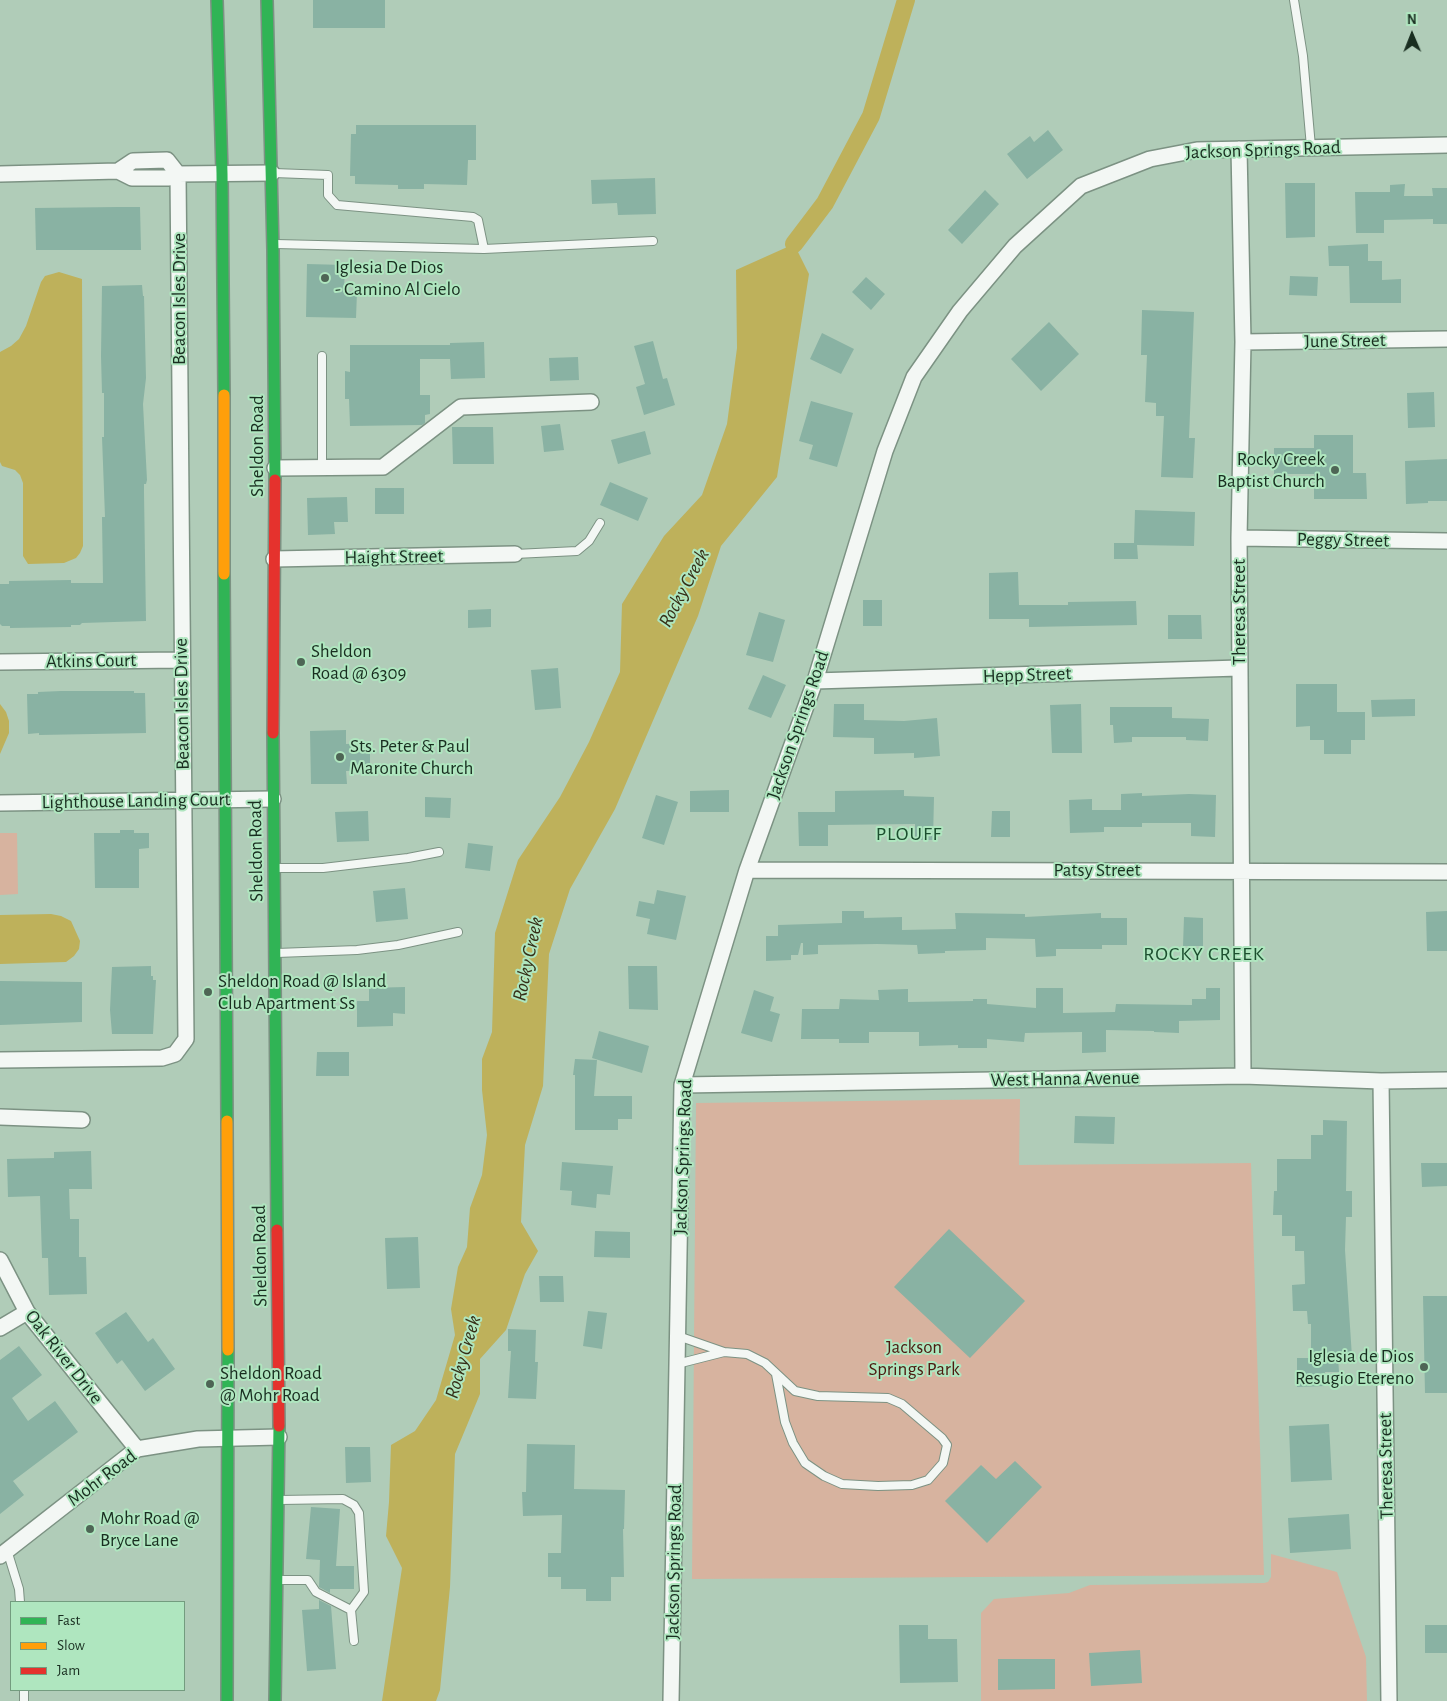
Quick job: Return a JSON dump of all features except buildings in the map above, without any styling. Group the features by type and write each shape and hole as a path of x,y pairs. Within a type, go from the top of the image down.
{"main road":[{"name":"Sheldon Road","path":"217,0 222,174 228,1438 227,1701"},
{"name":"Sheldon Road","path":"267,0 273,244 275,468 273,799 280,1437 275,1701"}],"street":[{"name":"Jackson Springs Road","path":"671,1701 682,1085 747,870 815,681 885,451 914,377 960,311 1015,246 1081,186 1150,159 1197,150 1447,145"},
{"name":"Theresa Street","path":"1239,148 1244,342 1239,538 1243,1076"},
{"path":"0,174 118,171 133,161 167,160 178,174 272,173"},
{"name":"Beacon Isles Drive","path":"0,1060 162,1058 175,1054 186,1039 178,174"},
{"name":"June Street","path":"1244,342 1447,339"},
{"path":"275,468 382,468 461,407 591,402"},
{"name":"Peggy Street","path":"1239,538 1447,541"},
{"name":"Haight Street","path":"274,559 515,554"},
{"name":"Atkins Court","path":"0,662 181,660"},
{"name":"Hepp Street","path":"815,681 1239,668"},
{"name":"Lighthouse Landing Court","path":"0,803 273,799"},
{"name":"Patsy Street","path":"747,870 1447,872"},
{"name":"West Hanna Avenue","path":"682,1085 1243,1076 1381,1081 1447,1080"},
{"name":"Theresa Street","path":"1381,1081 1390,1701"},
{"path":"0,1117 82,1120"},
{"name":"Oak River Drive","path":"0,1260 27,1312 138,1449"},
{"path":"0,1328 27,1312"},
{"name":"Mohr Road","path":"3,1553 138,1449 198,1439 280,1437"}],"lane":[{"path":"1294,0 1303,56 1311,147"},
{"path":"272,173 328,175 328,195 338,205 472,217 478,220 484,249"},
{"path":"273,244 484,249 653,241"},
{"path":"322,356 322,468"},
{"path":"515,554 577,551 589,540 600,523"},
{"path":"274,868 324,868 408,858 439,852"},
{"path":"275,953 357,950 398,945 458,932"},
{"path":"678,1336 724,1352 747,1354 765,1363 795,1391 818,1396 888,1398 902,1404 942,1438 947,1445 943,1463 928,1480 912,1485 842,1484 824,1476 805,1462 793,1443 785,1422 776,1374"},
{"path":"677,1364 724,1352"},
{"path":"278,1500 343,1499 354,1505 358,1513 364,1592 351,1610 354,1641"},
{"path":"3,1553 20,1589 20,1601"},
{"path":"277,1580 308,1580 316,1592 351,1610"}],"green space":[{"path":"0,833 17,833 18,894 0,895"},
{"name":"Jackson Springs Park","path":"1020,1099 1019,1165 1251,1163 1264,1575 692,1579 696,1103"},
{"path":"1271,1554 1337,1572 1366,1657 1367,1701 981,1701 981,1613 994,1599 1069,1593 1090,1585 1264,1583 1268,1582 1271,1577"}],"water":[{"name":"Rocky Creek","path":"794,244 809,274 777,477 721,546 698,616 615,809 570,889 549,954 543,1086 525,1145 521,1222 538,1251 525,1274 506,1330 480,1359 480,1394 455,1454 450,1587 440,1690 436,1701 382,1701 402,1568 386,1536 391,1445 415,1431 436,1400 455,1335 451,1309 458,1267 467,1247 470,1208 482,1175 487,1135 482,1090 482,1059 492,1032 495,933 518,860 560,797 589,742 620,672 622,604 664,536 702,495 727,424 737,348 736,270"},
{"path":"59,272 82,279 83,546 76,558 64,563 28,564 23,556 23,483 20,475 15,470 2,466 0,462 0,352 19,339 26,326 41,282 45,276"},
{"path":"0,704 6,712 9,721 9,733 0,754"},
{"path":"51,914 71,921 80,941 79,949 74,956 66,962 0,964 0,915"}],"waterway":[{"path":"794,244 825,203 871,116 906,0"}],"traffic: fast":[{"path":"217,0 222,173 224,395"},
{"path":"267,0 273,250 275,480"},
{"path":"224,574 227,1121"},
{"path":"273,733 277,1230"},
{"path":"227,1701 228,1350"},
{"path":"275,1701 279,1426"}],"traffic: slow":[{"path":"224,395 224,574"},
{"path":"227,1121 228,1350"}],"traffic: jam":[{"path":"273,733 275,480"},
{"path":"277,1230 279,1426"}],"place":[{"name":"Iglesia De Dios - Camino Al Cielo","path":"325,278"},
{"name":"Rocky Creek Baptist Church","path":"1335,470"},
{"name":"Sheldon Road @ 6309","path":"301,662"},
{"name":"Sts. Peter & Paul Maronite Church","path":"340,757"},
{"name":"Sheldon Road @ Island Club Apartment Ss","path":"208,992"},
{"name":"Iglesia de Dios Resugio Etereno","path":"1424,1367"},
{"name":"Sheldon Road @ Mohr Road","path":"210,1384"},
{"name":"Mohr Road @ Bryce Lane","path":"90,1529"}],"district":[{"name":"PLOUFF","path":"909,834"},
{"name":"ROCKY CREEK","path":"1204,954"}]}
